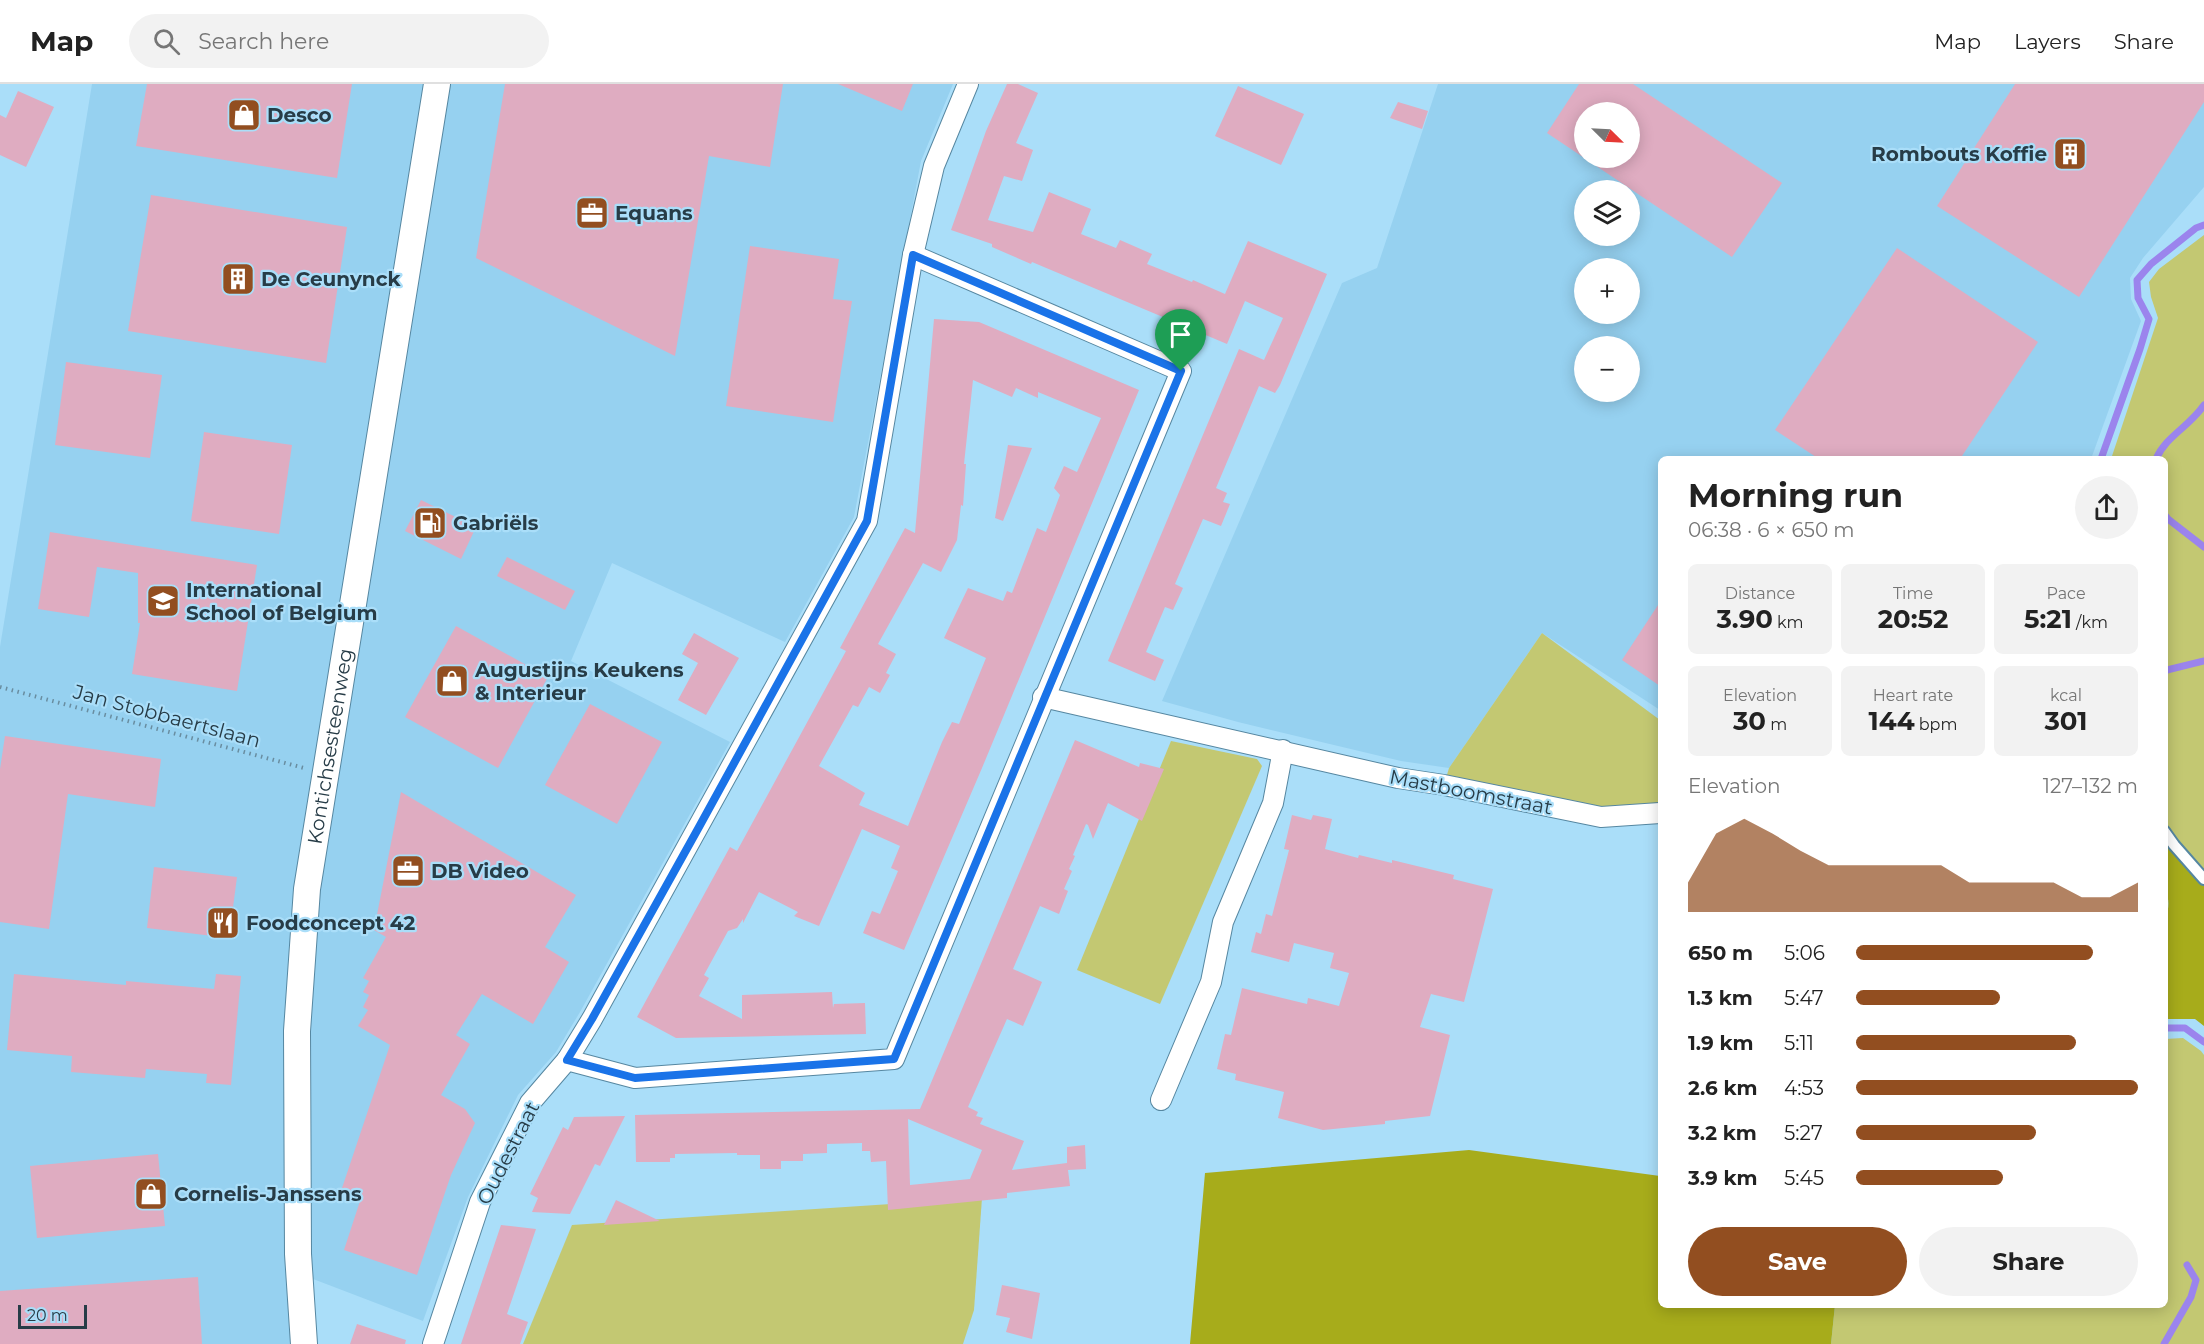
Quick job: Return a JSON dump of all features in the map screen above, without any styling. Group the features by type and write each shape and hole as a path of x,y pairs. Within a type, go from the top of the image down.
{"street":[{"name":"Kontichsesteenweg","path":"304,1344 298,1254 297,1031 308,889 437,84"},
{"name":"Oudestraat","path":"433,1344 480,1202 530,1103 567,1060 671,878 867,521 913,255 934,165 968,84"},
{"path":"567,1060 635,1078 894,1059 1043,697 1181,371 913,255"},
{"name":"Mastboomstraat","path":"1043,697 1398,778 1444,785 1601,817 1658,813"},
{"path":"1161,1100 1211,982 1223,922 1273,803 1283,750"}],"lane":[{"path":"2168,837 2204,879"}],"path":[{"name":"Jan Stobbaertslaan","path":"0,687 309,769 327,771"}],"shaded area":[{"path":"92,84 953,84 921,161 854,517 785,642 612,563 571,661 730,742 556,1052 518,1095 468,1197 423,1321 300,1274 304,1344 0,1344 0,647"},
{"path":"1438,84 2204,84 2204,187 2143,258 2130,278 2131,299 2141,321 2092,456 1658,456 1658,709 1542,633 1449,768 1401,761 1238,722 1162,701 1342,283 1377,268"},
{"path":"2168,835 2204,879 2204,1026 2195,1019 2168,1019"},
{"path":"1469,1150 1658,1176 1658,1308 1835,1308 1831,1344 1190,1344 1205,1173"}],"green space":[{"path":"2204,235 2204,879 2168,835 2168,456 2112,456 2158,318 2149,282 2159,269"},
{"path":"1542,633 1658,719 1658,812 1601,817 1444,785 1449,768"},
{"path":"1171,741 1257,759 1262,766 1160,1004 1077,970"},
{"path":"2183,1038 2204,1055 2204,1344 1831,1344 1835,1308 2168,1308 2168,1039"},
{"path":"982,1198 974,1310 963,1344 523,1344 572,1225"}],"building":[{"name":"Desco","path":"147,84 352,84 337,178 136,146"},
{"name":"Equans","path":"505,84 783,84 770,167 709,156 675,356 476,258"},
{"path":"838,84 913,84 902,111"},
{"path":"1007,84 1018,84 1038,93 1016,143 1033,150 1022,181 1004,176 988,220 1033,232 1049,192 1091,209 1081,234 1116,248 1120,240 1152,254 1147,264 1225,294 1248,241 1327,274 1280,385 1275,393 1259,386 1216,488 1227,493 1223,502 1230,504 1221,526 1203,519 1175,584 1183,588 1173,610 1165,607 1146,652 1164,660 1155,681 1108,661 1239,349 1264,360 1283,318 1245,301 1227,344 1032,262 1031,264 992,247 992,244 951,230 986,131"},
{"path":"1579,84 1633,84 1782,183 1732,257 1640,195 1640,180 1617,180 1599,168 1640,168 1640,102 1574,102 1574,151 1547,133"},
{"name":"Rombouts Koffie","path":"2015,84 2204,84 2204,102 2079,297 1937,206"},
{"path":"1238,86 1304,114 1281,165 1215,136"},
{"path":"18,91 54,107 26,167 0,155 0,115 6,118"},
{"path":"1398,102 1428,111 1422,129 1390,118"},
{"name":"De Ceunynck","path":"151,195 347,227 326,363 128,331"},
{"path":"750,246 839,259 833,299 852,301 833,422 726,406"},
{"path":"1897,248 2038,342 1962,456 1814,456 1775,430"},
{"path":"934,319 979,322 1139,390 904,950 863,933 872,911 880,914 898,871 891,868 900,846 862,829 819,926 794,916 798,912 759,892 743,923 743,919 737,928 728,931 704,975 709,978 699,996 742,1019 742,995 832,992 833,1008 834,1004 865,1003 866,1034 676,1038 637,1017 730,847 737,851 846,651 840,648 905,528 915,533","holes":["973,380 1012,397 1016,388 1038,398 1038,392 1101,418 1077,472 1064,466 1054,488 1060,495 1046,532 1037,528 1012,593 1007,591 1003,601 968,588 944,638 986,658 959,724 952,722 942,742 908,826 859,805 865,793 819,766 853,705 858,707 869,687 880,693 890,675 886,673 896,654 878,644 923,563 941,572 957,540 961,505 963,506 966,464 964,464"]},
{"path":"66,362 162,375 150,458 55,445"},
{"path":"204,432 292,445 279,534 191,521"},
{"path":"1008,445 1032,448 1003,521 995,518"},
{"path":"421,500 476,527 461,559 405,531"},
{"path":"50,532 257,565 237,691 132,674 140,623 138,623 138,573 97,567 89,617 38,609"},
{"path":"507,557 575,591 565,610 497,576"},
{"path":"1658,605 1658,685 1622,660"},
{"path":"456,626 548,677 498,768 405,717"},
{"path":"694,633 739,658 706,715 678,700 698,663 682,654"},
{"path":"590,704 662,742 617,824 545,785"},
{"path":"5,736 161,759 155,807 68,794 49,929 0,922 0,769"},
{"path":"1075,740 1139,767 1140,763 1164,769 1142,821 1108,803 1093,839 1086,824 1073,855 1075,856 1069,869 1072,871 1064,889 1068,891 1059,914 1040,906 1013,969 1042,982 1037,994 1023,1026 1007,1019 968,1107 978,1112 976,1116 983,1118 980,1124 1024,1141 1012,1170 1067,1163 1067,1147 1085,1145 1086,1169 1068,1170 1070,1186 1007,1193 1007,1198 888,1210 886,1161 871,1162 870,1151 862,1151 862,1143 827,1144 827,1153 803,1154 803,1161 781,1161 781,1169 760,1169 760,1155 737,1155 737,1153 675,1154 675,1158 670,1158 670,1162 636,1162 635,1115 920,1109","holes":["908,1119 982,1150 970,1179 910,1185"]},
{"path":"401,792 576,895 545,947 569,962 533,1024 482,994 456,1035 470,1044 441,1095 465,1109 475,1123 451,1175 417,1275 344,1250 360,1201 340,1194 390,1045 358,1026 368,1010 363,1007 369,995 363,992 369,981 363,978 386,937 374,930"},
{"path":"1292,815 1311,820 1313,815 1332,819 1325,849 1358,858 1359,855 1392,863 1392,860 1454,875 1453,879 1493,889 1464,1002 1431,994 1420,1027 1450,1035 1430,1116 1385,1121 1385,1124 1323,1130 1278,1118 1284,1092 1235,1080 1236,1074 1217,1069 1225,1034 1231,1035 1242,988 1307,1004 1308,998 1339,1006 1349,973 1330,968 1334,953 1294,943 1289,962 1251,952 1256,932 1261,934 1266,914 1272,916 1289,850 1284,849"},
{"path":"154,867 237,877 229,938 147,928"},
{"path":"14,974 126,985 126,981 214,989 216,974 241,976 231,1085 206,1083 207,1074 146,1069 145,1078 71,1072 72,1056 7,1050"},
{"path":"625,1116 600,1166 595,1164 570,1214 532,1212 538,1198 530,1194 563,1127 568,1130 574,1117"},
{"path":"158,1154 165,1226 37,1238 30,1166"},
{"path":"616,1200 660,1221 604,1225"},
{"path":"501,1225 536,1229 507,1314 528,1322 520,1344 461,1344"},
{"path":"198,1277 202,1344 0,1344 0,1291"},
{"path":"1002,1285 1040,1293 1032,1339 1006,1332 1010,1318 996,1315"},
{"path":"357,1324 406,1340 405,1344 350,1344"}],"waterway":[{"path":"2102,456 2149,319 2138,298 2137,280 2151,264 2196,228 2204,225"},
{"path":"2158,456 2166,444 2204,405"},
{"path":"2168,519 2204,547"},
{"path":"2168,670 2204,661"},
{"path":"2168,1028 2185,1028 2204,1042"},
{"path":"2164,1344 2191,1297 2196,1280 2187,1265"}],"place":[{"name":"Desco","path":"244,115"},
{"name":"Rombouts Koffie","path":"2070,154"},
{"name":"Equans","path":"592,213"},
{"name":"De Ceunynck","path":"238,279"},
{"name":"Gabriëls","path":"430,523"},
{"name":"International School of Belgium","path":"163,601"},
{"name":"Augustijns Keukens & Interieur","path":"452,681"},
{"name":"DB Video","path":"408,871"},
{"name":"Foodconcept 42","path":"223,923"},
{"name":"Cornelis-Janssens","path":"151,1194"}],"route":[{"path":"913,255 1181,371 1043,697 894,1059 635,1078 567,1060 699,827 867,521 913,255"}]}
